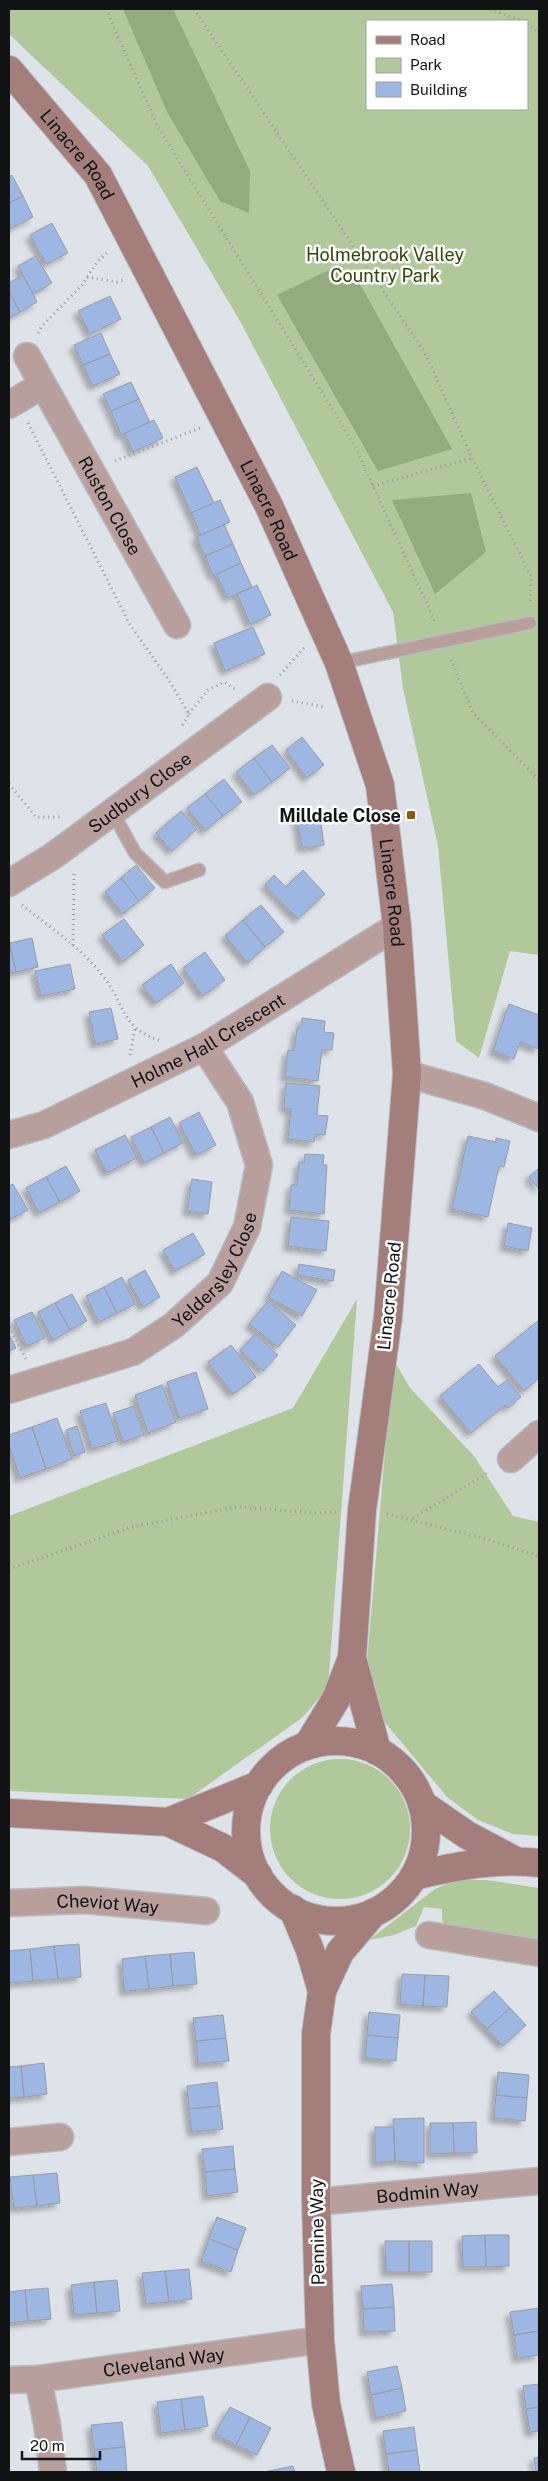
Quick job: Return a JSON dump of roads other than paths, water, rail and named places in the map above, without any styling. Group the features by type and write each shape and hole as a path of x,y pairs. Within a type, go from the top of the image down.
{"street":[{"name":"Linacre Road","path":"9,70 98,175 269,506 339,663 380,785 397,926 407,1074 388,1317 362,1510 352,1658 336,1699 308,1745"},
{"name":"Ruston Close","path":"27,356 41,386 177,625"},
{"path":"13,403 41,386"},
{"name":"Sudbury Close","path":"12,892 75,840 268,697"},
{"name":"Holme Hall Crescent","path":"9,1135 44,1125 204,1047 397,926"},
{"name":"Yeldersley Close","path":"9,1390 133,1352 174,1325 220,1283 247,1227 259,1166 240,1102 204,1047"},
{"path":"407,1074 485,1096 539,1118"},
{"path":"511,1459 539,1434"},
{"name":"Linacre Road","path":"352,1658 377,1751"},
{"path":"9,1813 168,1822 223,1848 258,1876 268,1889 293,1909 308,1916 340,1921 373,1913 389,1904 403,1891 414,1876 422,1859 426,1840 426,1822 422,1804 405,1773 392,1760 377,1751 364,1745 343,1741 308,1745 280,1761 258,1785 249,1812 247,1840 258,1876"},
{"path":"168,1822 258,1785"},
{"path":"422,1804 467,1835 526,1861"},
{"path":"414,1876 454,1866 526,1861"},
{"name":"Cheviot Way","path":"9,1903 85,1900 206,1911"},
{"name":"Pennine Way","path":"293,1909 310,1950 322,1991"},
{"name":"Pennine Way","path":"341,2472 326,2404 320,2340 316,2202 316,2034 322,1991 340,1952 373,1913"},
{"path":"429,1935 539,1953"},
{"path":"9,2142 60,2137"},
{"name":"Bodmin Way","path":"316,2202 539,2182"},
{"name":"Cleveland Way","path":"9,2380 38,2378 320,2340"},
{"path":"38,2378 48,2424 53,2472"}],"lane":[{"path":"339,663 530,623"},
{"path":"113,813 135,853 165,882 199,870"}],"place":[{"name":"Milldale Close","path":"411,815"}],"park label":[{"name":"Holmebrook Valley Country Park","path":"385,264"}]}
